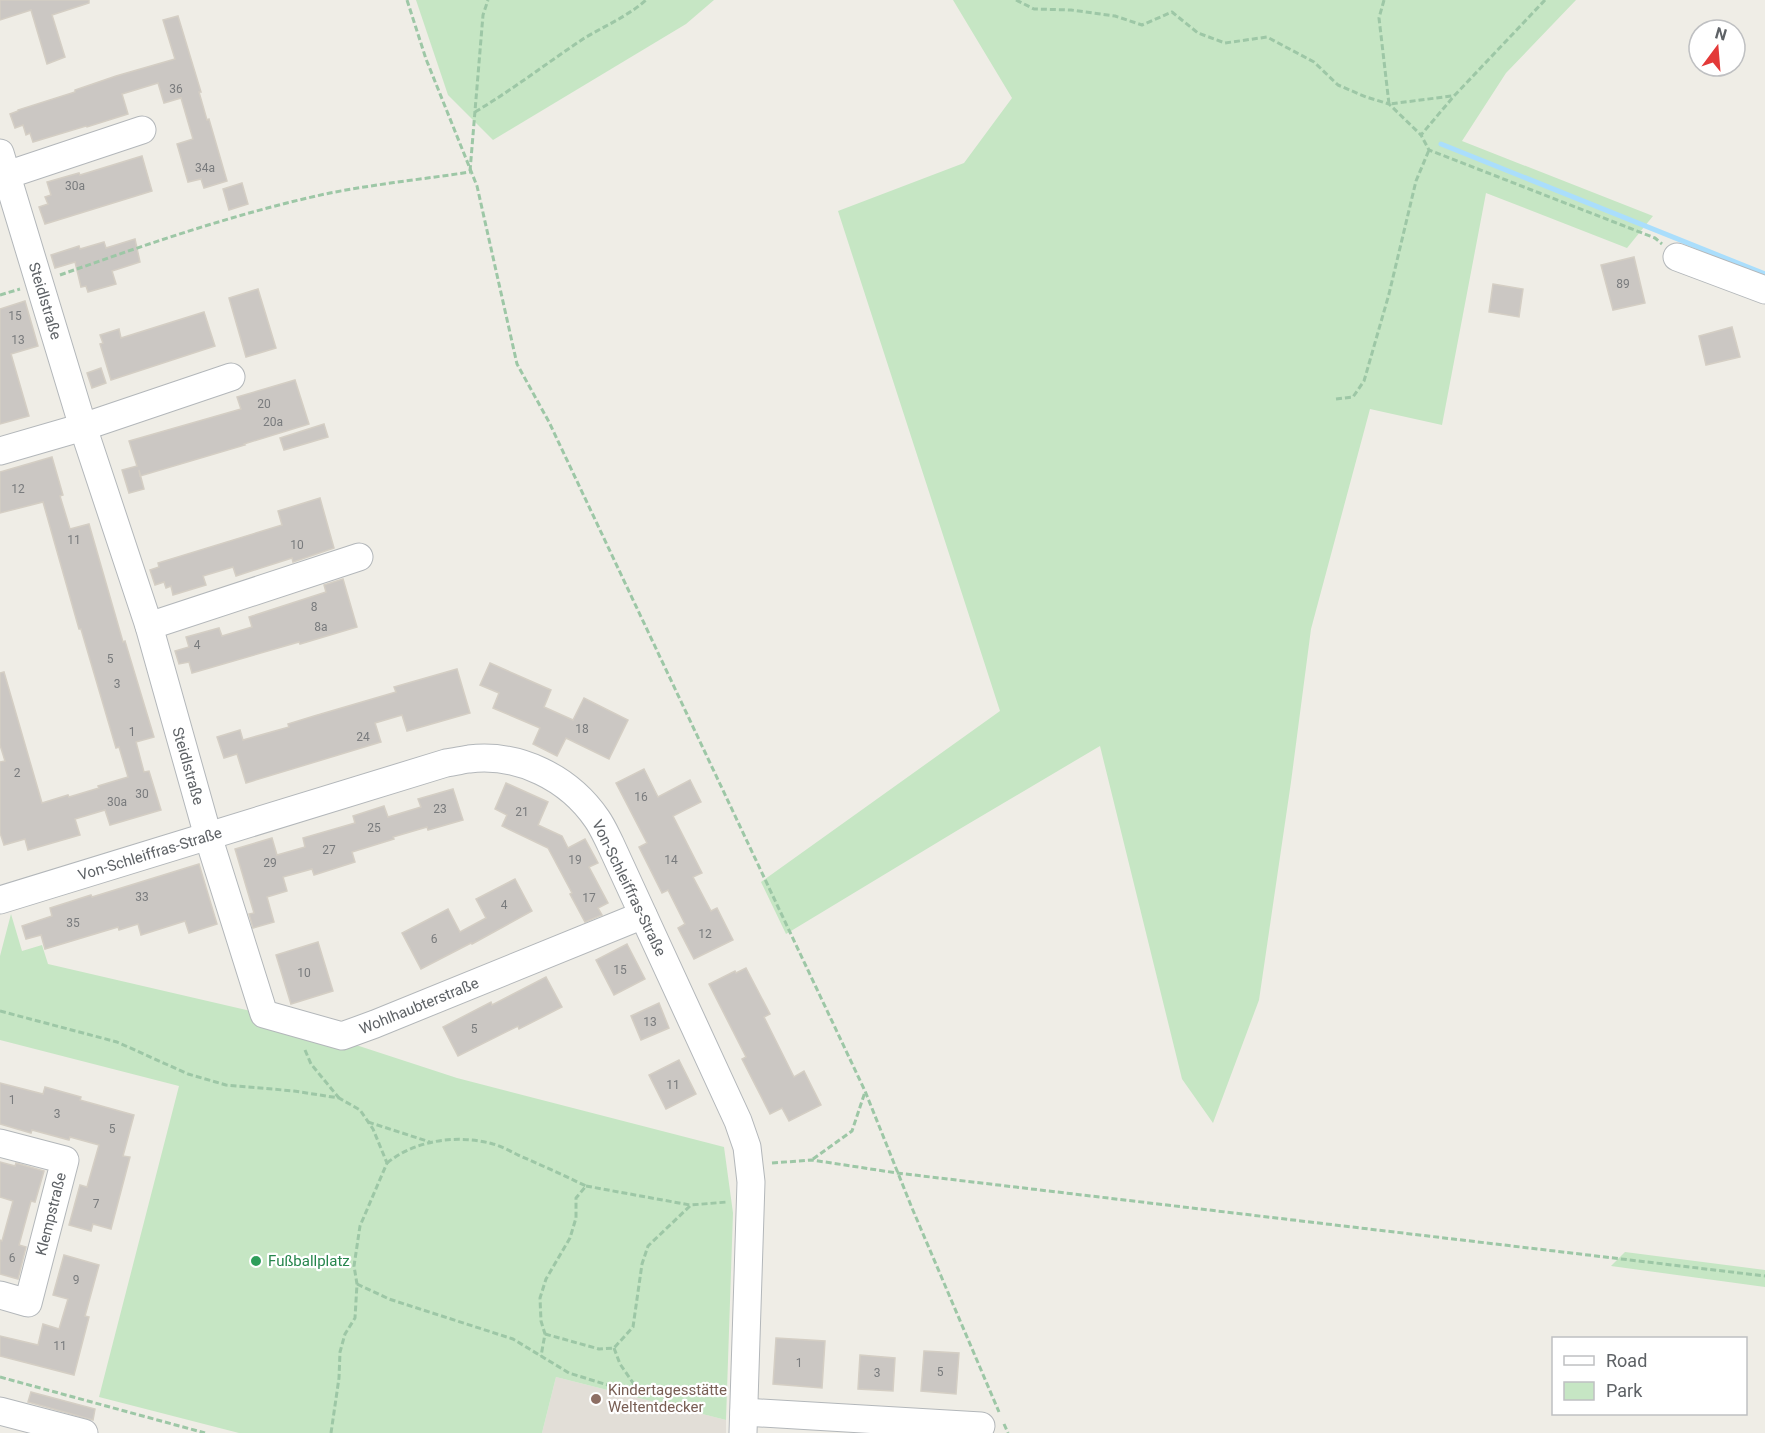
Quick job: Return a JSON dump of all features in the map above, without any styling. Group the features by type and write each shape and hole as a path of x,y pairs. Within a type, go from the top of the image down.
{"street":[{"name":"Steidlstraße","path":"142,130 3,164 83,427 149,626 208,836"},
{"path":"1677,257 1765,290"},
{"path":"0,451 83,427 231,377"},
{"path":"149,626 358,557"},
{"name":"Von-Schleiffras-Straße","path":"0,900 446,764 469,759 493,758 518,762 563,783 598,819 744,1134 751,1165 744,1413"},
{"name":"Wohlhaubterstraße","path":"208,836 264,1014 342,1036 644,915"},
{"name":"Klempstraße","path":"0,1143 65,1160 28,1303 0,1295"},
{"path":"0,1411 84,1433"},
{"path":"744,1413 981,1426"}],"path":[{"path":"407,0 426,58 477,186 517,364 549,422 865,1091 897,1173 1008,1433"},
{"path":"470,172 483,15 488,0"},
{"path":"475,112 586,37 633,11 646,0"},
{"path":"1016,0 1034,9 1071,10 1115,16 1142,25 1172,12 1198,33 1225,43 1266,37 1314,63 1338,85 1389,104 1454,96"},
{"path":"1384,0 1379,18 1389,104 1421,135 1429,150 1655,238 1677,257"},
{"path":"1421,135 1454,96 1545,0"},
{"path":"1336,399 1353,397 1364,381 1389,294 1416,181 1429,150"},
{"path":"40,282 110,257 264,209 332,193 470,172"},
{"path":"0,1011 117,1042 188,1074 226,1085 294,1091 339,1098"},
{"path":"311,1064 339,1098 360,1110 373,1129 387,1163"},
{"path":"812,1160 852,1131 865,1091"},
{"path":"368,1122 431,1143"},
{"path":"331,1433 339,1378 340,1352 345,1334 355,1318 357,1284 354,1266 360,1226 387,1163 393,1158 415,1147 467,1139 494,1144 586,1186 691,1205 751,1201"},
{"path":"751,1165 812,1160 897,1173 1765,1276"},
{"path":"541,1356 545,1334 541,1321 540,1298 546,1279 570,1238 576,1218 576,1198 586,1186"},
{"path":"545,1334 599,1348 614,1348 633,1327 642,1264 648,1246 691,1205"},
{"path":"357,1284 389,1299 513,1339 569,1373 614,1387 744,1413"},
{"path":"614,1348 620,1364 638,1390"},
{"path":"0,1377 205,1433"}],"shaded area":[{"name":"Kindertagesstätte Weltentdecker","path":"556,1377 726,1420 726,1433 542,1433"}],"green space":[{"path":"416,0 714,0 686,24 493,140 448,95"},
{"path":"953,0 1576,0 1506,73 1462,141 1653,216 1627,248 1486,193 1442,425 1370,409 1311,629 1259,1000 1213,1123 1182,1079 1100,746 786,934 761,882 1000,711 838,211 964,163 1012,98"},
{"path":"11,914 22,951 42,945 48,964 255,1012 457,1078 724,1147 733,1213 726,1420 556,1377 542,1433 239,1433 99,1397 179,1086 0,1040 0,956"},
{"path":"1625,1252 1765,1270 1765,1287 1611,1266"}],"building":[{"path":"0,0 89,0 89,3 52,15 65,57 47,64 31,10 0,20"},
{"path":"178,16 207,120 209,119 227,181 204,188 201,179 188,182 177,144 193,139 181,98 164,103 158,83 122,94 128,114 87,127 33,142 30,133 26,135 23,125 15,128 10,114 18,110 116,76 175,59 163,20"},
{"path":"142,156 152,191 45,224 39,207 48,204 45,197 51,195 47,182 79,173 80,175"},
{"path":"242,183 248,204 229,210 223,189"},
{"path":"135,239 140,262 112,271 116,284 88,292 86,286 81,287 75,262 55,268 51,255 79,246 80,249 104,242 106,248"},
{"path":"1634,257 1645,303 1613,310 1601,265"},
{"path":"1493,284 1523,289 1519,317 1489,312"},
{"path":"258,289 276,348 246,357 229,298"},
{"path":"25,301 38,346 11,354 29,416 0,424 0,309"},
{"path":"204,312 215,346 111,380 100,344 103,343 100,335 119,329 121,338"},
{"path":"1732,327 1740,357 1706,365 1699,336"},
{"path":"101,368 106,383 92,388 87,373"},
{"path":"295,380 309,424 141,476 144,489 129,493 122,470 137,466 129,441 241,409 237,397"},
{"path":"324,424 328,437 284,450 280,438"},
{"path":"52,457 70,529 89,524 123,642 125,641 154,737 136,742 144,772 149,771 161,810 110,825 105,810 75,819 80,835 28,850 25,839 4,845 0,833 0,762 5,761 0,745 0,673 4,672 42,803 99,788 98,786 128,777 119,747 116,748 81,629 79,629 43,502 0,513 0,472"},
{"path":"320,498 334,548 293,562 292,558 236,576 233,567 203,576 206,585 173,595 171,586 166,588 164,582 155,585 150,570 159,567 158,563 282,525 278,511"},
{"path":"343,579 357,627 192,673 189,662 179,664 175,651 189,647 186,637 219,628 222,636 252,627 249,617 326,592 324,585"},
{"path":"490,663 551,690 544,707 573,720 584,698 628,720 609,759 566,738 557,756 533,744 540,728 493,708 499,693 480,685"},
{"path":"457,669 470,713 407,731 402,715 375,723 381,742 246,783 237,754 224,758 217,737 240,730 243,740 289,727 288,724 396,692 394,687"},
{"path":"644,769 658,797 690,780 701,802 673,816 702,873 693,877 711,911 717,908 733,940 694,959 678,928 685,924 668,890 662,893 639,847 647,843 616,783"},
{"path":"506,783 548,802 538,825 562,836 568,848 585,839 598,863 589,867 608,903 598,908 602,915 585,922 548,848 502,826 507,815 495,809"},
{"path":"453,789 463,820 428,830 427,827 352,852 355,862 314,875 312,869 283,877 287,891 267,897 274,922 253,928 249,914 254,913 235,849 272,838 277,855 305,847 303,838 355,823 353,816 384,806 388,817 421,807 418,799"},
{"path":"199,864 217,924 189,933 185,921 141,935 138,924 119,930 118,927 45,949 41,935 26,939 22,926 52,916 50,908"},
{"path":"515,879 532,911 421,969 402,933 448,909 460,932 486,918 476,899"},
{"path":"318,942 333,991 291,1004 276,955"},
{"path":"627,944 645,979 614,995 596,960"},
{"path":"746,968 770,1014 764,1017 794,1077 804,1071 821,1105 789,1121 782,1108 770,1114 742,1059 746,1057 709,984"},
{"path":"546,977 562,1007 458,1056 443,1027"},
{"path":"659,1003 669,1028 641,1040 631,1016"},
{"path":"679,1060 696,1094 666,1109 649,1075"},
{"path":"0,1083 43,1094 45,1087 81,1097 80,1100 134,1115 123,1156 130,1157 111,1229 93,1224 91,1231 69,1225 80,1185 87,1187 99,1145 32,1130 31,1133 0,1124"},
{"path":"0,1162 15,1166 16,1163 44,1171 35,1202 31,1201 19,1245 26,1247 18,1279 0,1274 0,1240 2,1241 13,1201 0,1197"},
{"path":"64,1255 99,1265 85,1316 89,1317 74,1375 0,1356 0,1336 38,1345 43,1324 59,1329 68,1299 53,1295"},
{"path":"776,1338 825,1341 822,1388 773,1384"},
{"path":"924,1351 959,1353 956,1394 921,1391"},
{"path":"860,1355 895,1358 893,1391 858,1389"},
{"path":"31,1392 95,1409 93,1420 28,1402"}],"waterway":[{"path":"1441,144 1765,274"}],"place":[{"name":"Fußballplatz","path":"256,1261"},
{"name":"Kindertagesstätte Weltentdecker","path":"596,1399"}]}
